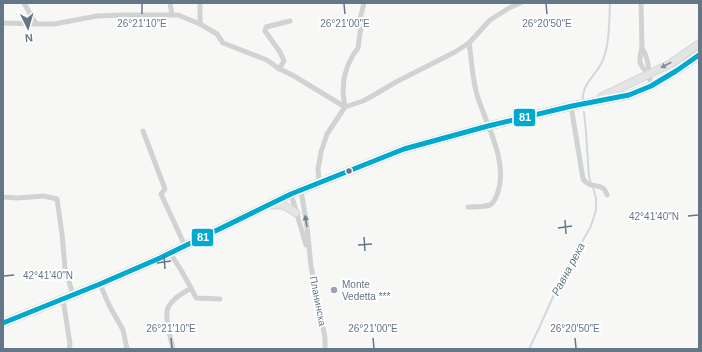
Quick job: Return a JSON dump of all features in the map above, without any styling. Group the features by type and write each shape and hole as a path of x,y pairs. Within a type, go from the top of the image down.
{"street":[{"path":"24,3 37,24"},
{"path":"170,3 172,15"},
{"path":"200,3 200,24"},
{"path":"345,107 343,93 344,78 348,65 358,48 361,28 360,19 364,3"},
{"path":"319,182 318,169 321,152 327,134 345,107 362,101 455,52 469,43 490,20 520,3"},
{"path":"641,3 642,48 646,54 649,66 651,86"},
{"path":"3,23 54,24 97,16 178,15 200,24 217,34 223,43 267,60 279,69 294,76 345,107"},
{"path":"279,69 284,61 280,52 265,31 266,27 290,21"},
{"path":"468,207 490,205 496,200 501,177 495,143 477,97 469,43"},
{"path":"593,101 670,64 699,44"},
{"path":"3,323 100,284 170,253 291,194 404,149 488,126 571,106 629,95 651,86 699,55"},
{"path":"571,106 583,179 589,185 600,186 604,189 607,195"},
{"path":"142,131 165,189 161,194 185,246"},
{"path":"301,190 307,227 309,254"},
{"path":"291,194 309,254"},
{"path":"3,197 17,198 44,196 56,199 62,234 65,268 73,295"},
{"path":"268,205 279,204 287,206 296,213"},
{"path":"170,253 196,298 220,299"},
{"name":"Планинска","path":"309,254 325,338 325,349"},
{"path":"100,284 109,305 123,330 127,349"},
{"path":"173,349 166,314 168,306 191,288"},
{"path":"62,299 70,349"}],"waterway":[{"name":"Равна река","path":"583,102 586,86 604,58 608,34 610,3"},
{"name":"Равна река","path":"584,112 589,177 591,183"},
{"name":"Равна река","path":"529,349 560,281 591,226 596,210 596,198 593,187"}],"transit line":[{"name":"81","path":"3,323 160,258 291,194 404,149 488,126 572,106 629,95 651,86 699,55"}],"place":[{"name":"Monte Vedetta ***","path":"334,290"}]}
